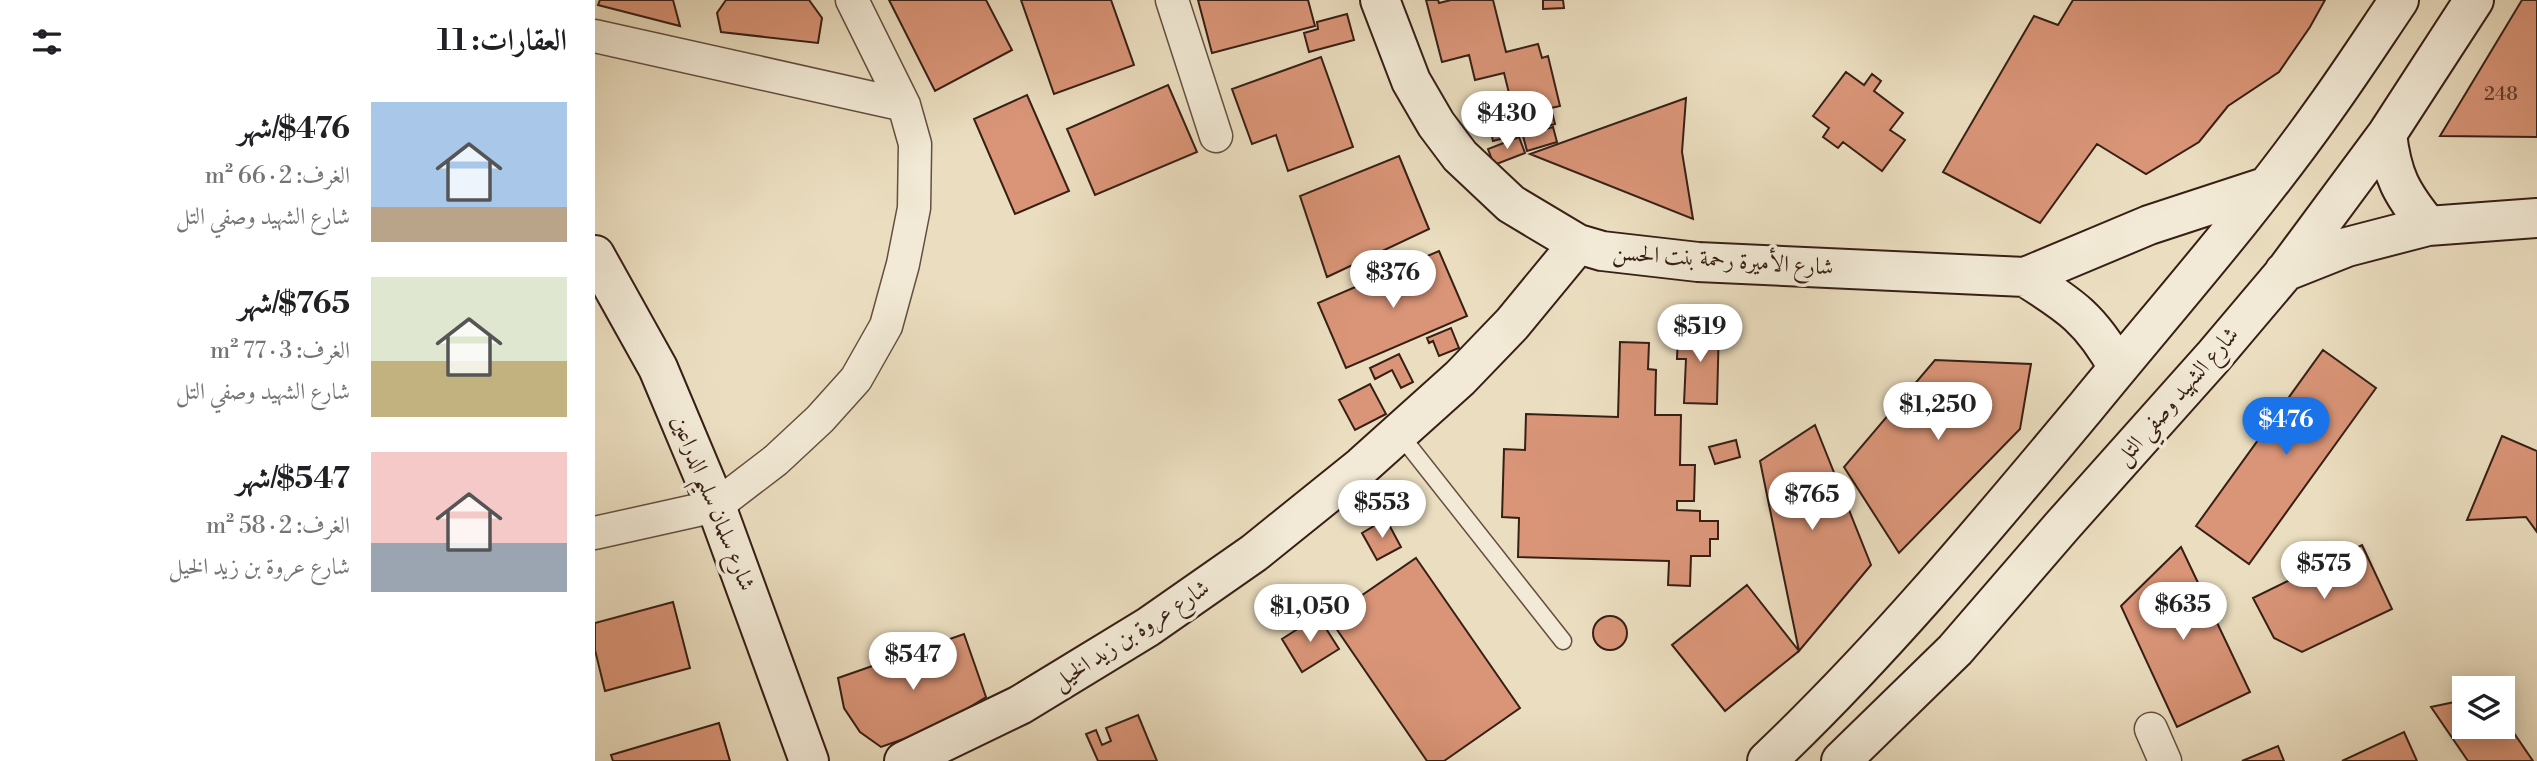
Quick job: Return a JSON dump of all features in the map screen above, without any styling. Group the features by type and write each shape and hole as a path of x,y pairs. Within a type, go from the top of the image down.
{"street":[{"path":"595,533 716,506 776,460 820,419 856,379 886,326 903,264 914,208 915,144 904,105 852,0"},
{"path":"1172,0 1216,136"},
{"name":"شارع الأميرة رحمة بنت الحسن","path":"1380,0 1411,80 1436,124 1460,156 1511,204 1578,244 1627,256 1698,262 2025,277 2149,225 2265,187"},
{"path":"1767,761 1827,704 2001,509 2265,187 2324,110 2399,0"},
{"name":"شارع الشهيد وصفي التل","path":"1841,761 1955,650 2284,272 2387,134 2474,0"},
{"path":"595,36 904,105"},
{"path":"2387,134 2390,161 2397,183 2428,226"},
{"path":"2284,272 2347,247 2428,226 2537,218"},
{"name":"شارع عروة بن زيد الخيل","path":"904,761 1020,705 1158,620 1254,553 1362,466 1460,378 1490,348 1578,244"},
{"name":"شارع سلمان سليم الدراعين","path":"595,255 658,368 716,506 809,761"},
{"name":"شارع الأميرة رحمة بنت الحسن","path":"2025,277 2081,315 2094,329 2118,368"},
{"path":"2151,729 2165,761"}],"lane":[{"path":"1398,432 1563,641"}],"building":[{"path":"600,0 673,0 680,26 598,5"},
{"path":"726,0 809,0 822,18 818,43 721,32 717,13"},
{"path":"889,0 986,0 1012,50 935,91"},
{"path":"1021,0 1111,0 1134,65 1054,94"},
{"path":"1198,0 1308,0 1315,26 1212,53"},
{"path":"1426,0 1438,0 1439,3 1451,0 1493,0 1506,52 1538,44 1542,58 1548,56 1560,106 1551,108 1555,124 1493,141 1488,121 1484,122 1481,109 1511,101 1504,73 1475,80 1469,55 1442,62"},
{"path":"1543,0 1563,0 1564,8 1543,9"},
{"path":"2073,0 2325,0 2279,72 2228,106 2199,142 2146,174 2097,144 2040,223 1943,172 2034,16 2058,25"},
{"path":"2522,0 2537,0 2537,137 2440,136"},
{"path":"1347,14 1354,40 1309,52 1304,33 1318,29 1317,22"},
{"path":"1321,57 1353,147 1288,171 1276,135 1252,144 1232,89"},
{"path":"1846,72 1864,85 1872,74 1881,81 1874,91 1903,113 1890,130 1905,140 1882,171 1843,142 1838,148 1823,137 1829,128 1813,116"},
{"path":"1168,85 1197,152 1095,195 1067,129"},
{"path":"1027,95 1069,191 1015,214 974,119"},
{"path":"1686,98 1682,152 1693,219 1530,154"},
{"path":"1553,127 1557,142 1527,151 1523,136"},
{"path":"1519,137 1525,153 1494,165 1488,149"},
{"path":"1399,156 1429,229 1327,277 1300,196"},
{"path":"1439,251 1467,316 1346,368 1318,303"},
{"path":"1693,325 1719,325 1717,404 1684,403 1686,359 1677,359 1678,334 1692,334"},
{"path":"1451,328 1459,348 1439,356 1433,341 1429,343 1427,338"},
{"path":"1620,342 1649,343 1648,369 1656,370 1655,415 1681,415 1680,465 1695,465 1694,501 1677,501 1677,510 1700,511 1700,521 1718,521 1718,539 1710,539 1710,556 1691,556 1690,586 1668,585 1669,561 1518,557 1519,518 1502,517 1504,449 1525,450 1526,414 1618,417"},
{"path":"2323,350 2376,388 2249,564 2196,526"},
{"path":"1399,354 1413,382 1401,388 1392,370 1375,379 1370,368"},
{"path":"1935,360 2031,364 2020,429 1899,553 1844,467"},
{"path":"1370,384 1386,414 1355,430 1339,400"},
{"path":"1815,425 1871,565 1799,651 1760,461"},
{"path":"2502,436 2537,451 2537,532 2526,517 2467,520"},
{"path":"1736,440 1740,457 1715,464 1709,447"},
{"path":"1386,519 1401,547 1377,560 1362,533"},
{"path":"2362,545 2392,609 2302,652 2274,638 2253,598"},
{"path":"2181,547 2250,692 2177,727 2121,606"},
{"path":"1416,558 1520,708 1444,761 1427,761 1329,618"},
{"path":"1747,585 1799,651 1725,711 1672,645"},
{"path":"673,602 690,668 605,691 595,650 595,623"},
{"path":"1318,616 1339,649 1302,672 1282,639"},
{"path":"1610,616 1622,621 1627,633 1622,645 1610,650 1598,645 1593,633 1598,621"},
{"path":"964,634 986,697 938,727 881,747 860,732 844,708 838,678"},
{"path":"2452,703 2452,738 2431,707"},
{"path":"1138,715 1157,761 1098,761 1086,734 1096,730 1102,745 1111,741 1106,728"},
{"path":"719,723 730,761 613,761 611,755"},
{"path":"2404,732 2417,761 2342,761"},
{"path":"2515,735 2533,761 2468,761 2453,739 2515,739"},
{"path":"2278,746 2284,761 2242,761"}]}
